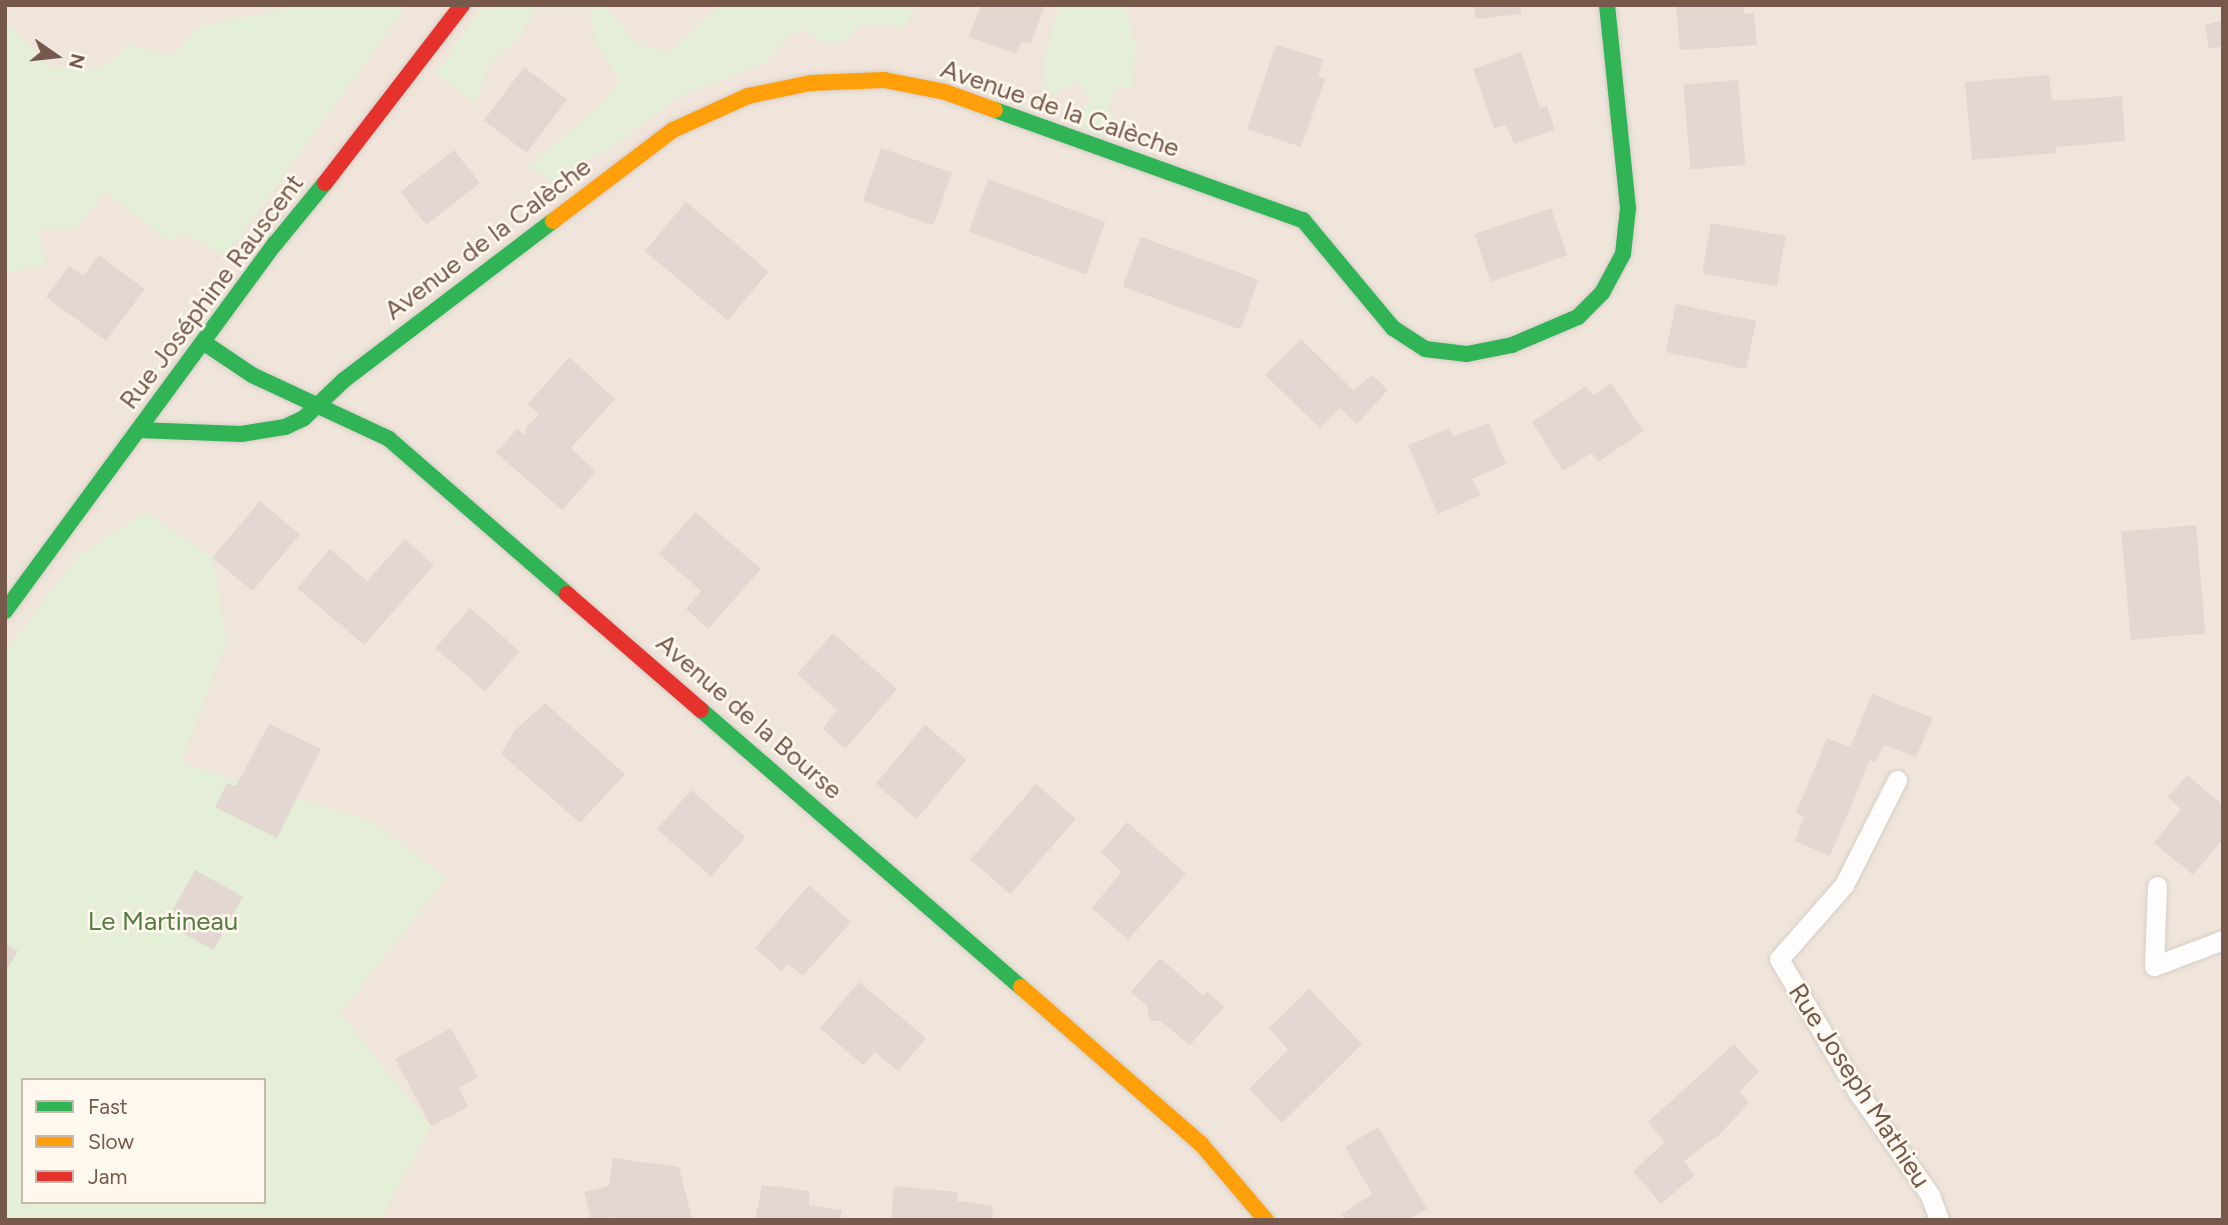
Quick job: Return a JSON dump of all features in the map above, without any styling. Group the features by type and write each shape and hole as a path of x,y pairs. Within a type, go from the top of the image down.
{"street":[{"name":"Rue Joséphine Rauscent","path":"5,611 275,244 352,151 462,5"},
{"name":"Avenue de la Calèche","path":"315,404 673,130 748,96 824,83 884,80 945,92 1303,220 1393,328 1425,348 1467,354 1512,345 1578,317 1602,293 1623,254 1628,208 1607,5"},
{"path":"138,430 241,434 285,426 304,418 315,404 252,375 203,342"},
{"name":"Avenue de la Bourse","path":"315,404 389,439 1201,1144 1266,1220"}],"lane":[{"name":"Rue Joseph Mathieu","path":"1897,780 1844,885 1779,958 1857,1091 1930,1195 1939,1220"},
{"path":"2157,886 2154,966 2223,940"}],"shaded area":[{"path":"5,5 2223,5 2223,1220 5,1220"}],"green space":[{"path":"304,5 407,5 225,257 186,234 170,241 105,192 75,229 38,230 45,266 5,273 5,21 51,68 104,68 128,45 172,56 200,26"},
{"path":"484,5 604,5 636,44 669,53 721,5 916,5 906,27 862,24 841,44 823,44 803,29 790,34 767,62 680,96 608,150 581,162 557,183 528,168 598,107 620,80 596,43 590,9 535,10 516,41 487,66 475,103 435,73"},
{"path":"1059,5 1125,5 1135,43 1133,87 1115,89 1109,106 1117,131 1099,139 1075,123 1090,98 1078,82 1046,98 1045,59"},
{"name":"Le Martineau","path":"146,512 213,558 226,642 181,763 373,822 446,878 340,1013 431,1126 380,1220 5,1220 5,652 77,557"}],"building":[{"path":"981,5 1039,5 1044,8 1031,43 1022,41 1016,54 969,37"},
{"path":"1474,5 1521,5 1521,14 1476,19"},
{"path":"1676,5 1743,5 1744,14 1754,13 1757,45 1680,50"},
{"path":"2223,20 2223,46 2209,49 2205,25"},
{"path":"1276,45 1323,59 1318,76 1325,79 1301,147 1247,129"},
{"path":"1521,52 1540,108 1547,106 1555,130 1514,144 1506,125 1494,128 1473,69"},
{"path":"524,67 567,99 527,153 484,121"},
{"path":"2049,75 2052,101 2122,96 2125,141 2057,147 2055,153 1972,160 1965,82"},
{"path":"1738,80 1745,165 1691,169 1683,85"},
{"path":"881,148 952,172 934,225 863,201"},
{"path":"454,150 480,183 426,225 400,192"},
{"path":"988,179 1105,222 1086,274 969,232"},
{"path":"686,202 769,271 728,320 645,251"},
{"path":"1551,208 1567,255 1491,282 1474,234"},
{"path":"1711,223 1786,236 1777,286 1702,273"},
{"path":"1141,237 1258,280 1240,330 1123,287"},
{"path":"99,255 145,289 106,341 46,297 69,266 83,276"},
{"path":"1676,304 1756,321 1746,369 1666,352"},
{"path":"1301,339 1353,390 1372,375 1388,390 1357,424 1340,408 1320,428 1265,375"},
{"path":"569,357 615,399 571,448 596,472 562,510 496,453 517,429 524,435 527,427 539,414 528,404"},
{"path":"1611,383 1644,431 1598,462 1592,453 1563,471 1532,422 1586,386 1593,395"},
{"path":"1489,423 1506,464 1472,479 1481,495 1438,514 1408,445 1448,429 1454,436"},
{"path":"260,501 300,534 252,591 212,558"},
{"path":"695,512 761,569 708,629 686,609 701,591 659,554"},
{"path":"2196,525 2205,634 2131,640 2121,532"},
{"path":"405,539 434,565 364,645 297,588 330,549 367,581"},
{"path":"470,608 520,651 485,691 435,648"},
{"path":"833,633 897,689 845,749 823,729 837,710 797,674"},
{"path":"1872,694 1933,718 1916,757 1884,745 1876,762 1870,760 1830,856 1795,841 1804,817 1796,813 1827,738 1850,747"},
{"path":"545,703 625,774 580,823 501,754 515,730"},
{"path":"269,724 321,749 277,838 215,807 227,783 236,786"},
{"path":"925,725 966,760 917,819 876,784"},
{"path":"2187,775 2223,805 2223,839 2193,875 2154,843 2181,809 2168,797"},
{"path":"1036,784 1076,819 1010,894 970,859"},
{"path":"691,790 745,837 711,876 657,829"},
{"path":"1127,822 1186,874 1128,940 1092,908 1121,872 1101,852"},
{"path":"195,870 243,897 214,950 165,923"},
{"path":"809,885 851,922 803,976 788,964 781,971 755,948"},
{"path":"5,944 18,951 5,973"},
{"path":"1160,958 1203,995 1207,991 1224,1007 1190,1045 1160,1021 1150,1021 1147,1006 1131,992"},
{"path":"859,982 926,1038 898,1071 875,1052 863,1065 820,1028"},
{"path":"1309,989 1362,1044 1282,1123 1249,1089 1288,1050 1269,1028"},
{"path":"451,1028 478,1077 459,1088 468,1107 431,1126 395,1059"},
{"path":"1734,1044 1759,1072 1740,1091 1749,1103 1720,1134 1684,1161 1695,1175 1661,1204 1633,1171 1665,1142 1648,1122"},
{"path":"1378,1127 1427,1209 1408,1220 1345,1220 1342,1214 1372,1194 1345,1147"},
{"path":"613,1158 679,1167 692,1219 613,1220 612,1217 591,1220 584,1192 609,1186"},
{"path":"762,1185 810,1191 809,1205 842,1210 841,1220 755,1220"},
{"path":"894,1186 958,1192 957,1201 993,1206 992,1220 891,1220"}],"traffic: fast":[{"path":"995,110 1303,220 1393,328 1425,349 1467,354 1512,345 1578,317 1602,293 1623,254 1628,208 1607,5"},
{"path":"5,611 275,244 325,183"},
{"path":"138,430 241,434 285,427 304,418 344,380 553,221"},
{"path":"203,342 252,375 389,439 567,594"},
{"path":"701,710 1021,987"}],"traffic: slow":[{"path":"553,221 673,130 748,96 811,83 884,80 945,92 995,110"},
{"path":"1021,987 1201,1144 1266,1220"}],"traffic: jam":[{"path":"325,183 462,5"},
{"path":"567,594 701,710"}]}
